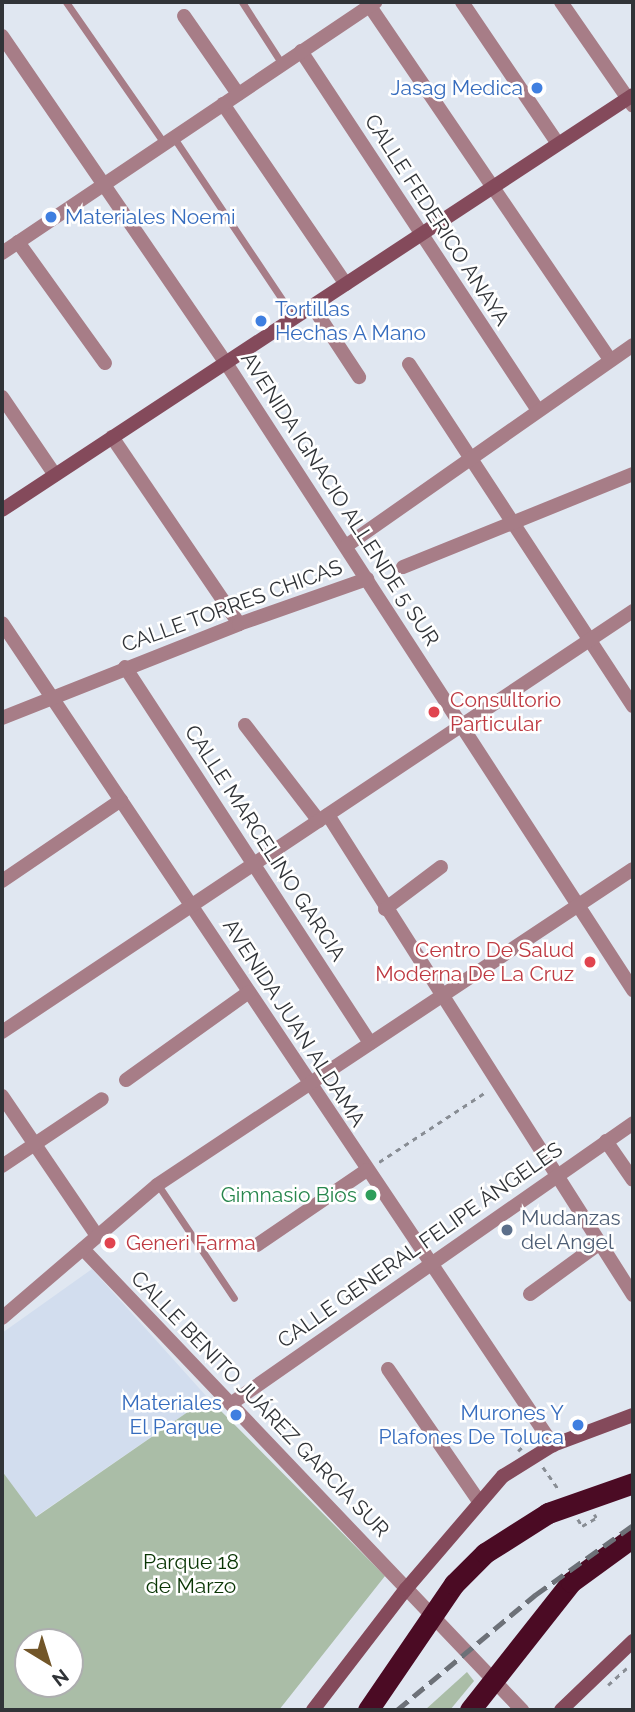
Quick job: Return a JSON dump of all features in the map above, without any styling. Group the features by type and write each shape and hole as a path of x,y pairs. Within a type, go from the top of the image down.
{"highway":[{"path":"368,1710 468,1568 503,1539 548,1513 633,1483"},
{"path":"470,1710 571,1583 633,1537"}],"street":[{"path":"462,2 558,144"},
{"path":"2,510 558,144 632,100 561,2"},
{"path":"2,253 370,3 610,360"},
{"path":"184,16 237,94"},
{"name":"AVENIDA IGNACIO ALLENDE 5 SUR","path":"2,36 226,363 633,990"},
{"name":"CALLE FEDERICO ANAYA","path":"301,51 538,410"},
{"path":"223,104 346,284"},
{"path":"18,242 105,363"},
{"path":"313,307 359,377"},
{"path":"346,546 633,345"},
{"path":"409,365 515,522 633,706"},
{"path":"2,397 55,475"},
{"path":"111,438 239,624"},
{"path":"403,566 633,474"},
{"name":"CALLE TORRES CHICAS","path":"2,718 125,667 367,579"},
{"path":"2,1032 463,727 633,611"},
{"name":"AVENIDA JUAN ALDAMA","path":"2,623 553,1445"},
{"name":"CALLE MARCELINO GARCIA","path":"125,667 370,1042"},
{"path":"245,724 323,818 385,909 633,1295"},
{"path":"2,881 121,800"},
{"path":"385,909 442,867"},
{"path":"2,1318 157,1185 308,1082 633,869"},
{"path":"125,1080 249,992"},
{"path":"2,1096 97,1236"},
{"path":"2,1166 102,1099"},
{"name":"CALLE GENERAL FELIPE ÁNGELES","path":"232,1403 633,1123"},
{"path":"606,1141 633,1180"},
{"path":"257,1245 367,1170"},
{"path":"530,1294 600,1243"},
{"name":"CALLE BENITO JUÁREZ GARCIA SUR","path":"83,1249 522,1710"},
{"path":"388,1369 478,1500"},
{"path":"313,1710 405,1589 478,1500 522,1462 553,1445 633,1415"},
{"path":"561,1710 633,1641"}],"lane":[{"path":"66,2 169,140 295,319"},
{"path":"242,2 282,64"},
{"path":"157,1185 234,1298"}],"path":[{"path":"367,1170 499,1083"},
{"path":"537,1457 559,1492"},
{"path":"574,1514 582,1526"},
{"path":"609,1687 629,1670"}],"shaded area":[{"path":"92,1269 208,1398 35,1517 2,1471 2,1333"}],"green space":[{"name":"Parque 18 de Marzo","path":"208,1398 385,1576 279,1710 2,1710 2,1471 36,1517"},
{"path":"467,1672 474,1681 450,1710 425,1710"}],"railway":[{"path":"397,1710 535,1595 633,1525"}],"place":[{"name":"Jasag Medica","path":"537,88"},
{"name":"Materiales Noemi","path":"51,217"},
{"name":"Tortillas Hechas A Mano","path":"261,321"},
{"name":"Consultorio Particular","path":"434,712"},
{"name":"Centro De Salud Moderna De La Cruz","path":"590,962"},
{"name":"Gimnasio Bios","path":"371,1195"},
{"name":"Mudanzas del Angel","path":"507,1230"},
{"name":"Generi Farma","path":"110,1243"},
{"name":"Materiales El Parque","path":"236,1415"},
{"name":"Murones Y Plafones De Toluca","path":"578,1425"}]}
